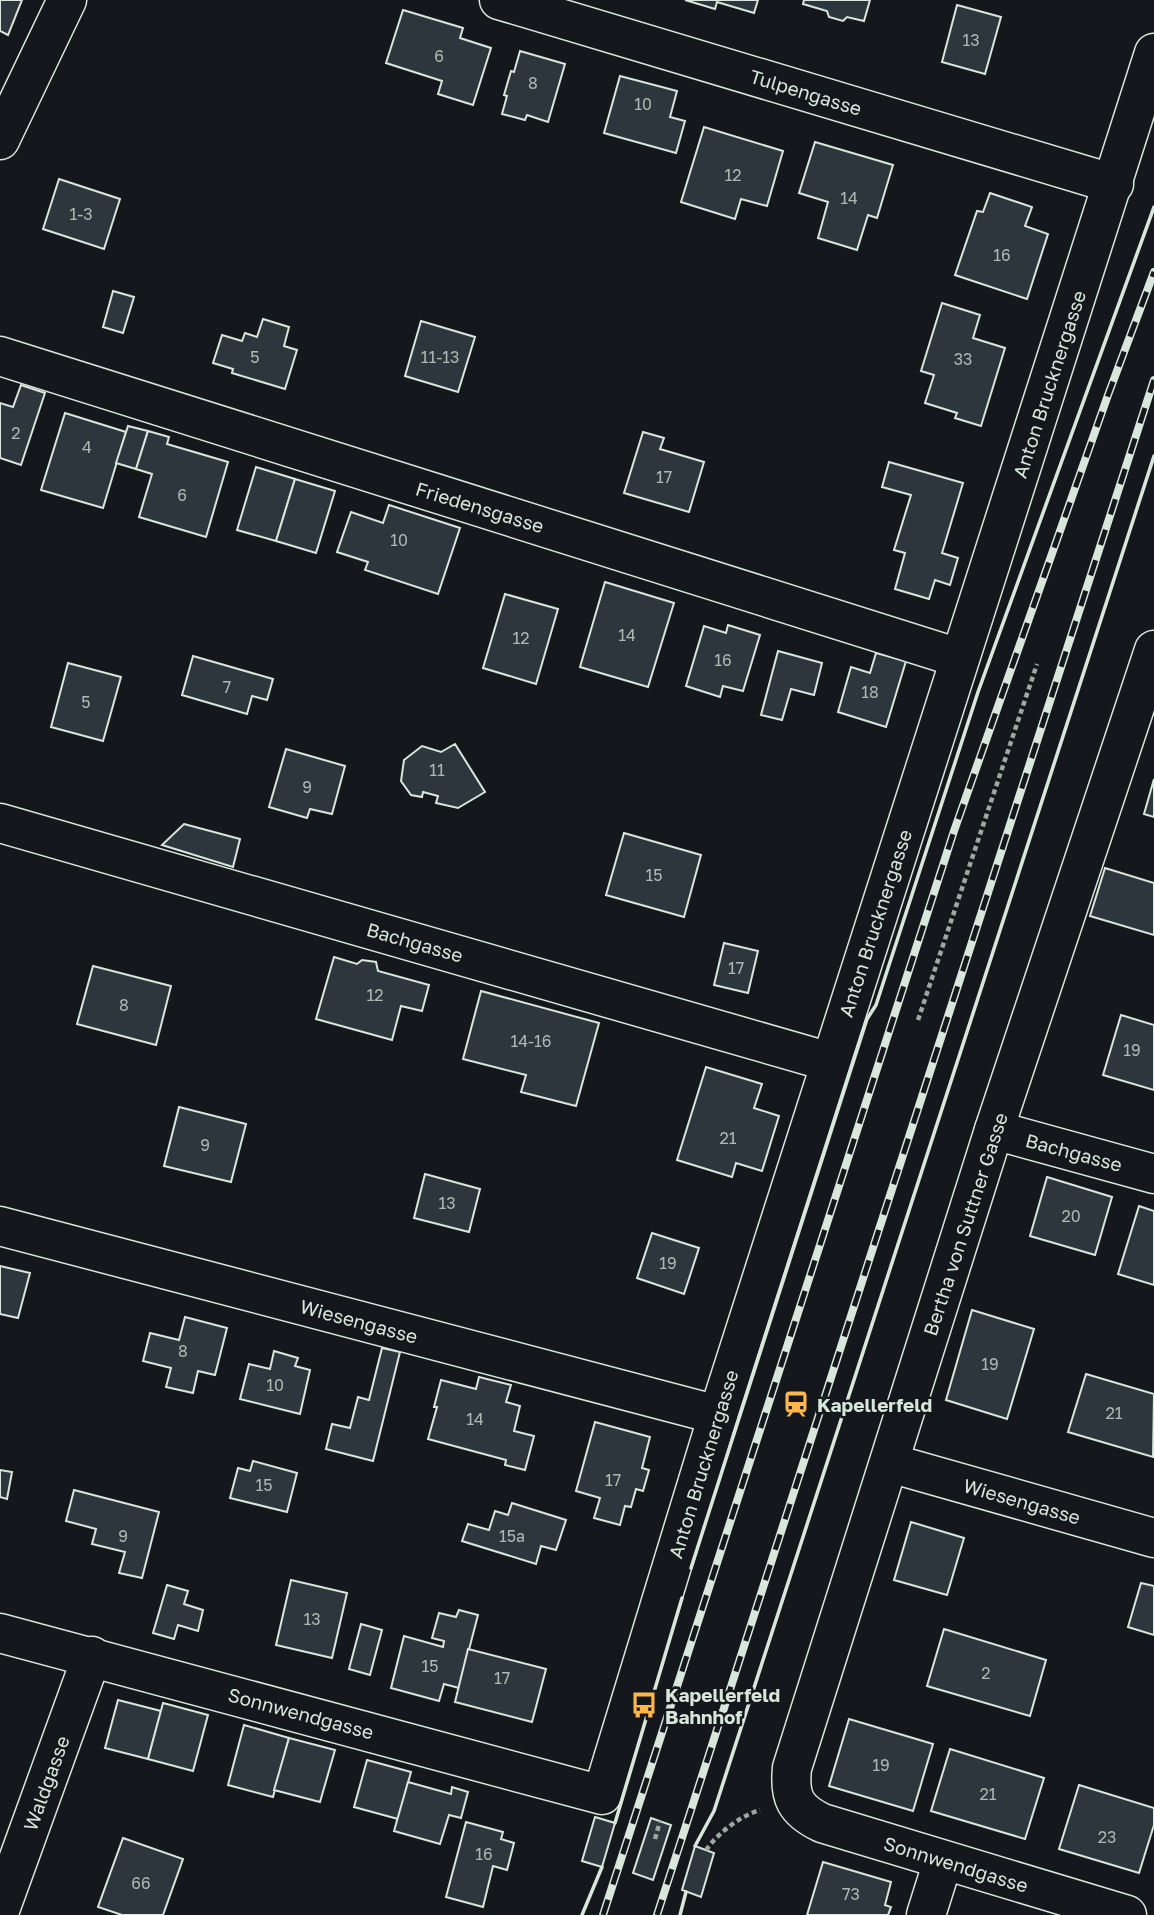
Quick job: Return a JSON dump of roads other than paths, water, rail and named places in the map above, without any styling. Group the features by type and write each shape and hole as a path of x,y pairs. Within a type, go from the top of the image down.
{"street":[{"path":"0,140 67,0"},
{"name":"Tulpengasse","path":"499,0 1114,184"},
{"name":"Anton Brucknergasse","path":"602,1795 718,1415 1154,53"},
{"name":"Friedensgasse","path":"0,356 960,658"},
{"name":"Bertha von Suttner Gasse","path":"794,1800 790,1785 792,1768 994,1130 1145,705 1154,650"},
{"name":"Bachgasse","path":"0,823 831,1062"},
{"name":"Bachgasse","path":"994,1130 1154,1174"},
{"name":"Wiesengasse","path":"0,1226 718,1415"},
{"name":"Wiesengasse","path":"890,1463 1154,1538"},
{"name":"Sonnwendgasse","path":"0,1633 602,1795"},
{"name":"Waldgasse","path":"0,1910 92,1656"},
{"name":"Sonnwendgasse","path":"794,1800 805,1815 822,1823 1127,1915"},
{"path":"926,1915 943,1861"}],"railway":[{"path":"603,1915 954,831 1154,272"},
{"path":"657,1915 1154,380"}],"place":[{"name":"Kapellerfeld","path":"796,1404"},
{"name":"Kapellerfeld Bahnhof","path":"644,1705"}]}
